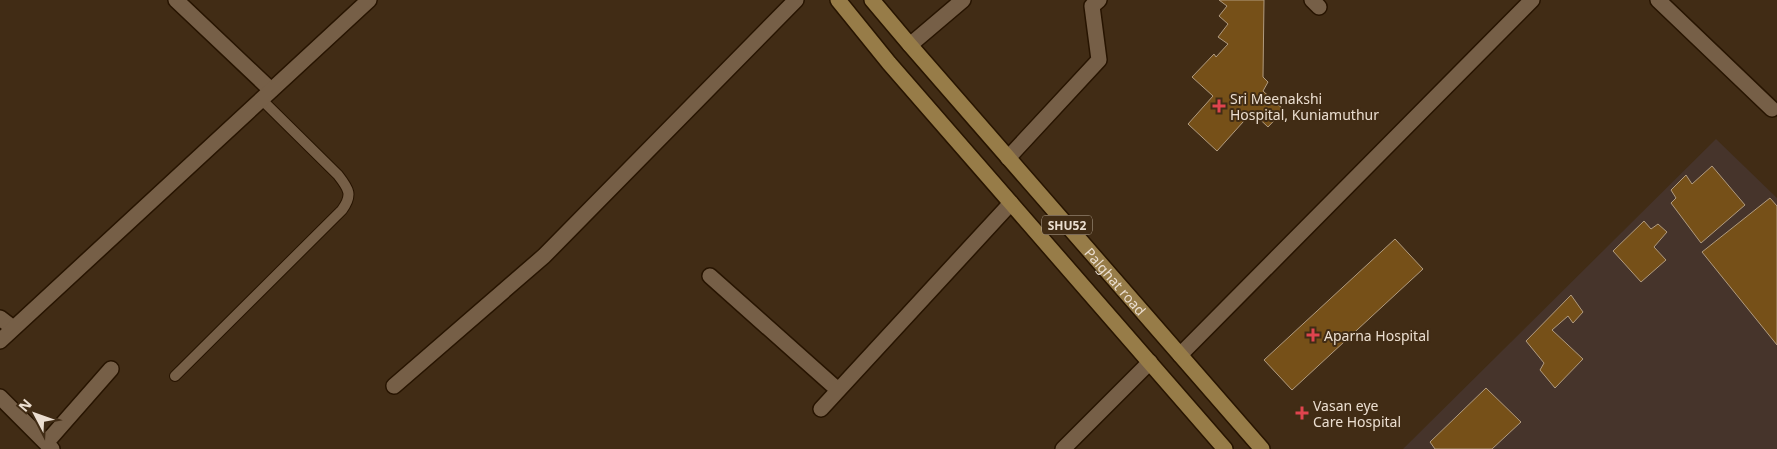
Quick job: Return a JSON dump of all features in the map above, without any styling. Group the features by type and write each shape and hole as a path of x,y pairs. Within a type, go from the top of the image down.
{"main road":[{"name":"Palghat road","path":"838,0 889,63 1225,449"},
{"name":"Palghat road","path":"872,0 1262,449"}],"street":[{"path":"176,0 266,95"},
{"path":"0,341 368,0"},
{"path":"394,386 544,256 796,0"},
{"path":"910,45 963,0"},
{"path":"1008,158 1099,60 1092,6 1099,0"},
{"path":"1180,355 1532,0"},
{"path":"1658,0 1772,109"},
{"path":"821,409 1011,203"},
{"path":"710,276 838,390"},
{"path":"0,318 13,328"},
{"path":"1063,449 1150,362"},
{"path":"0,397 49,446 111,369"}],"lane":[{"path":"175,376 348,202 349,194 346,185 266,95"}],"shaded area":[{"path":"1716,139 1777,198 1777,449 1403,449"}],"building":[{"path":"1219,0 1264,0 1263,77 1268,82 1263,91 1284,110 1268,127 1252,112 1217,151 1188,124 1213,96 1192,77 1214,54 1216,57 1228,44 1218,37 1228,24 1219,16 1227,6"},
{"path":"1712,166 1745,205 1701,243 1671,203 1676,198 1671,190 1686,175 1692,184"},
{"path":"1770,198 1777,206 1777,345 1702,252"},
{"path":"1644,221 1651,229 1658,224 1667,232 1654,247 1666,260 1641,282 1613,251"},
{"path":"1395,239 1423,269 1292,390 1264,360"},
{"path":"1571,295 1583,312 1573,323 1568,316 1552,330 1583,359 1555,388 1540,370 1544,363 1526,341"},
{"path":"1486,388 1521,422 1492,449 1435,449 1430,442"}],"place":[{"name":"Sri Meenakshi Hospital, Kuniamuthur","path":"1219,106"},
{"name":"Aparna Hospital","path":"1313,335"},
{"name":"Vasan eye Care Hospital","path":"1302,413"}]}
